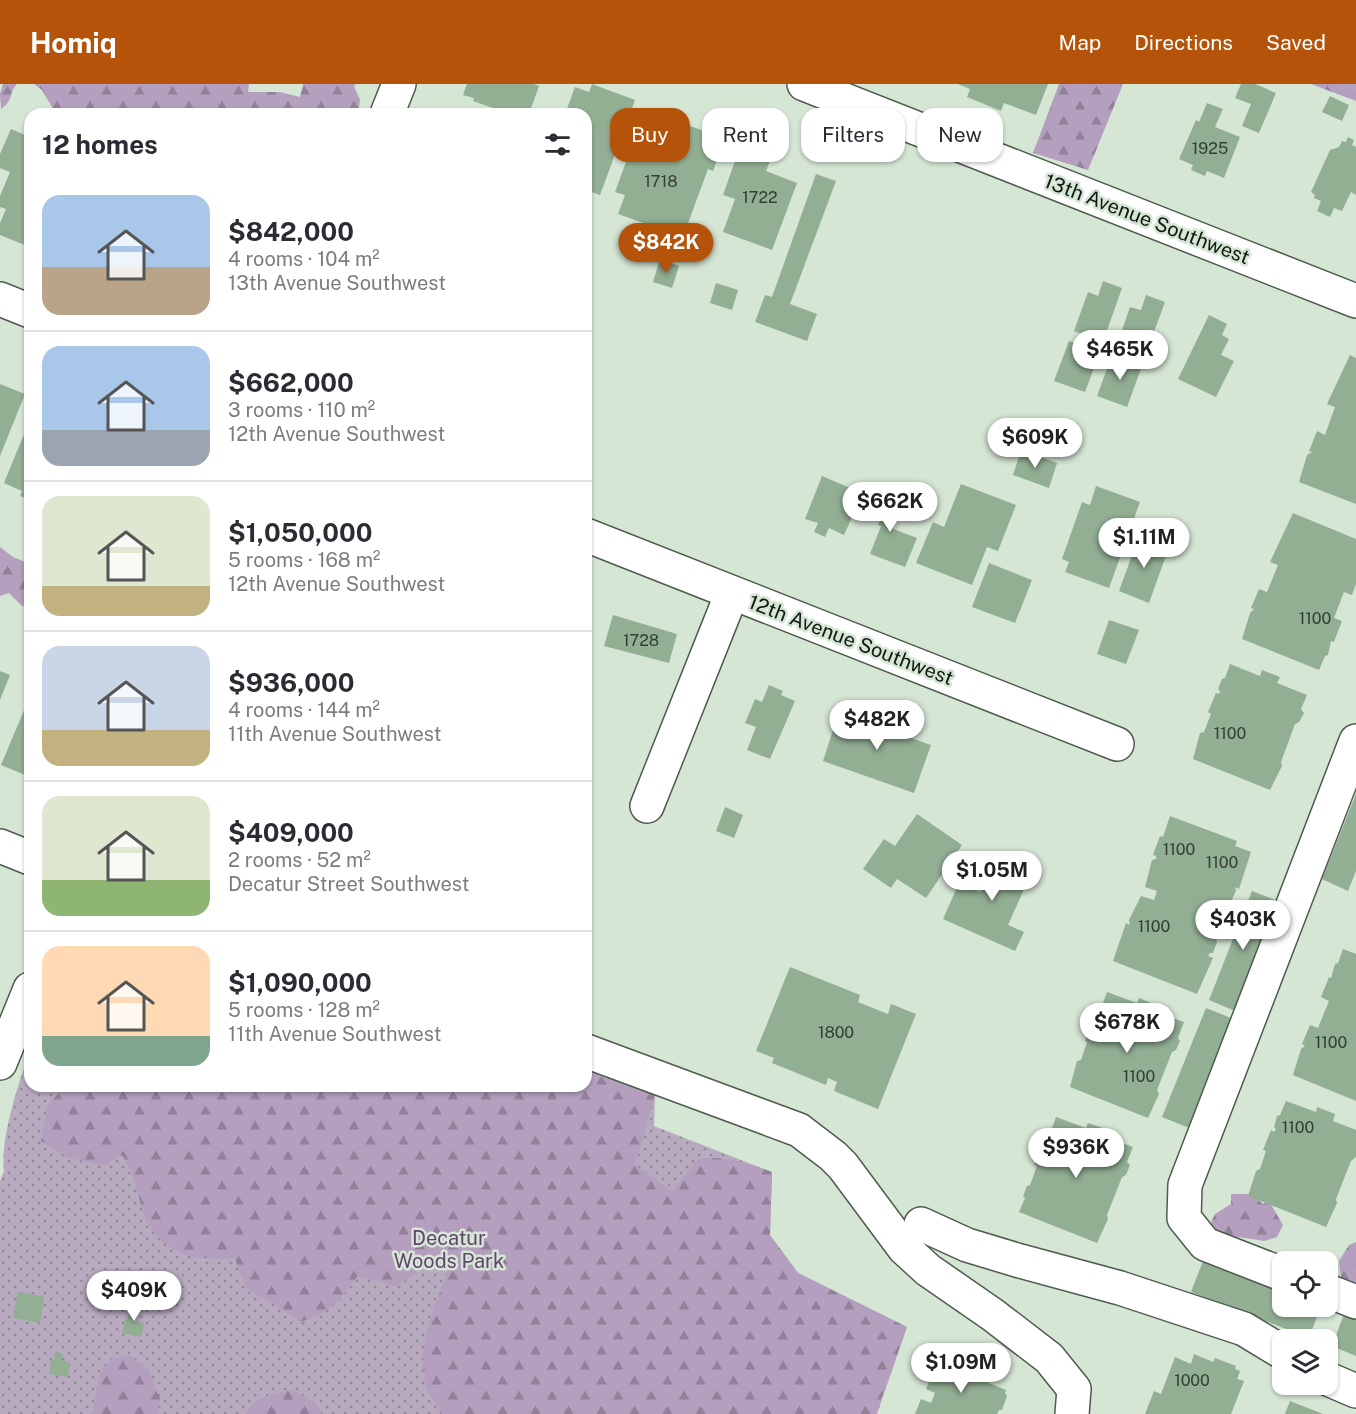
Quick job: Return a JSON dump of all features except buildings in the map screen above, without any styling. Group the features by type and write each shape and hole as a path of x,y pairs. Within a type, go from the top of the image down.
{"street":[{"path":"389,108 399,84"},
{"name":"13th Avenue Southwest","path":"804,84 1356,301"},
{"path":"0,299 24,309"},
{"name":"12th Avenue Southwest","path":"592,537 1117,744"},
{"path":"647,806 732,593"},
{"path":"1272,1270 1205,1244 1184,1218 1185,1185 1356,741"},
{"path":"0,846 24,856"},
{"path":"0,1062 24,1004"},
{"path":"592,1054 799,1130 833,1156 913,1236 928,1270 993,1315 1048,1358 1074,1389 1072,1414"},
{"path":"913,1236 967,1245 1120,1288 1244,1329 1272,1346"},
{"path":"1338,1295 1356,1302"},
{"path":"1338,1383 1356,1391"}],"green space":[{"path":"3,84 17,84 8,103 1,109 0,94"},
{"path":"34,84 249,84 248,92 280,92 300,97 303,84 356,84 354,86 360,100 359,108 52,108 42,90"},
{"path":"1059,84 1123,84 1088,170 1033,153"},
{"path":"1311,84 1356,84 1356,101"},
{"path":"0,547 13,557 24,562 24,606 9,593 0,596"},
{"name":"Decatur Woods Park","path":"24,1068 24,1092 592,1092 592,1072 655,1095 654,1126 772,1172 770,1235 798,1273 907,1327 877,1414 0,1414 0,1181 4,1171 3,1158 7,1128"},
{"name":"Decatur Woods Park","path":"592,1074 655,1095 635,1165 672,1191 698,1159 727,1159 772,1172 770,1235 798,1273 907,1327 876,1414 442,1414 427,1389 424,1370 429,1324 450,1266 439,1256 396,1287 358,1276 328,1310 300,1322 247,1289 235,1259 193,1257 165,1244 151,1230 146,1221 132,1175 122,1155 103,1166 67,1157 41,1141 47,1106 60,1092 592,1092"},
{"path":"1231,1194 1251,1194 1263,1204 1269,1201 1283,1225 1277,1237 1264,1241 1239,1237 1231,1243 1217,1233 1211,1222 1215,1214 1231,1204"},
{"path":"1356,1242 1356,1300 1342,1286 1339,1261 1349,1245"},
{"path":"130,1355 149,1371 160,1399 158,1414 92,1414 100,1371 111,1359"},
{"path":"292,1390 315,1402 322,1414 246,1414 260,1399"}]}
